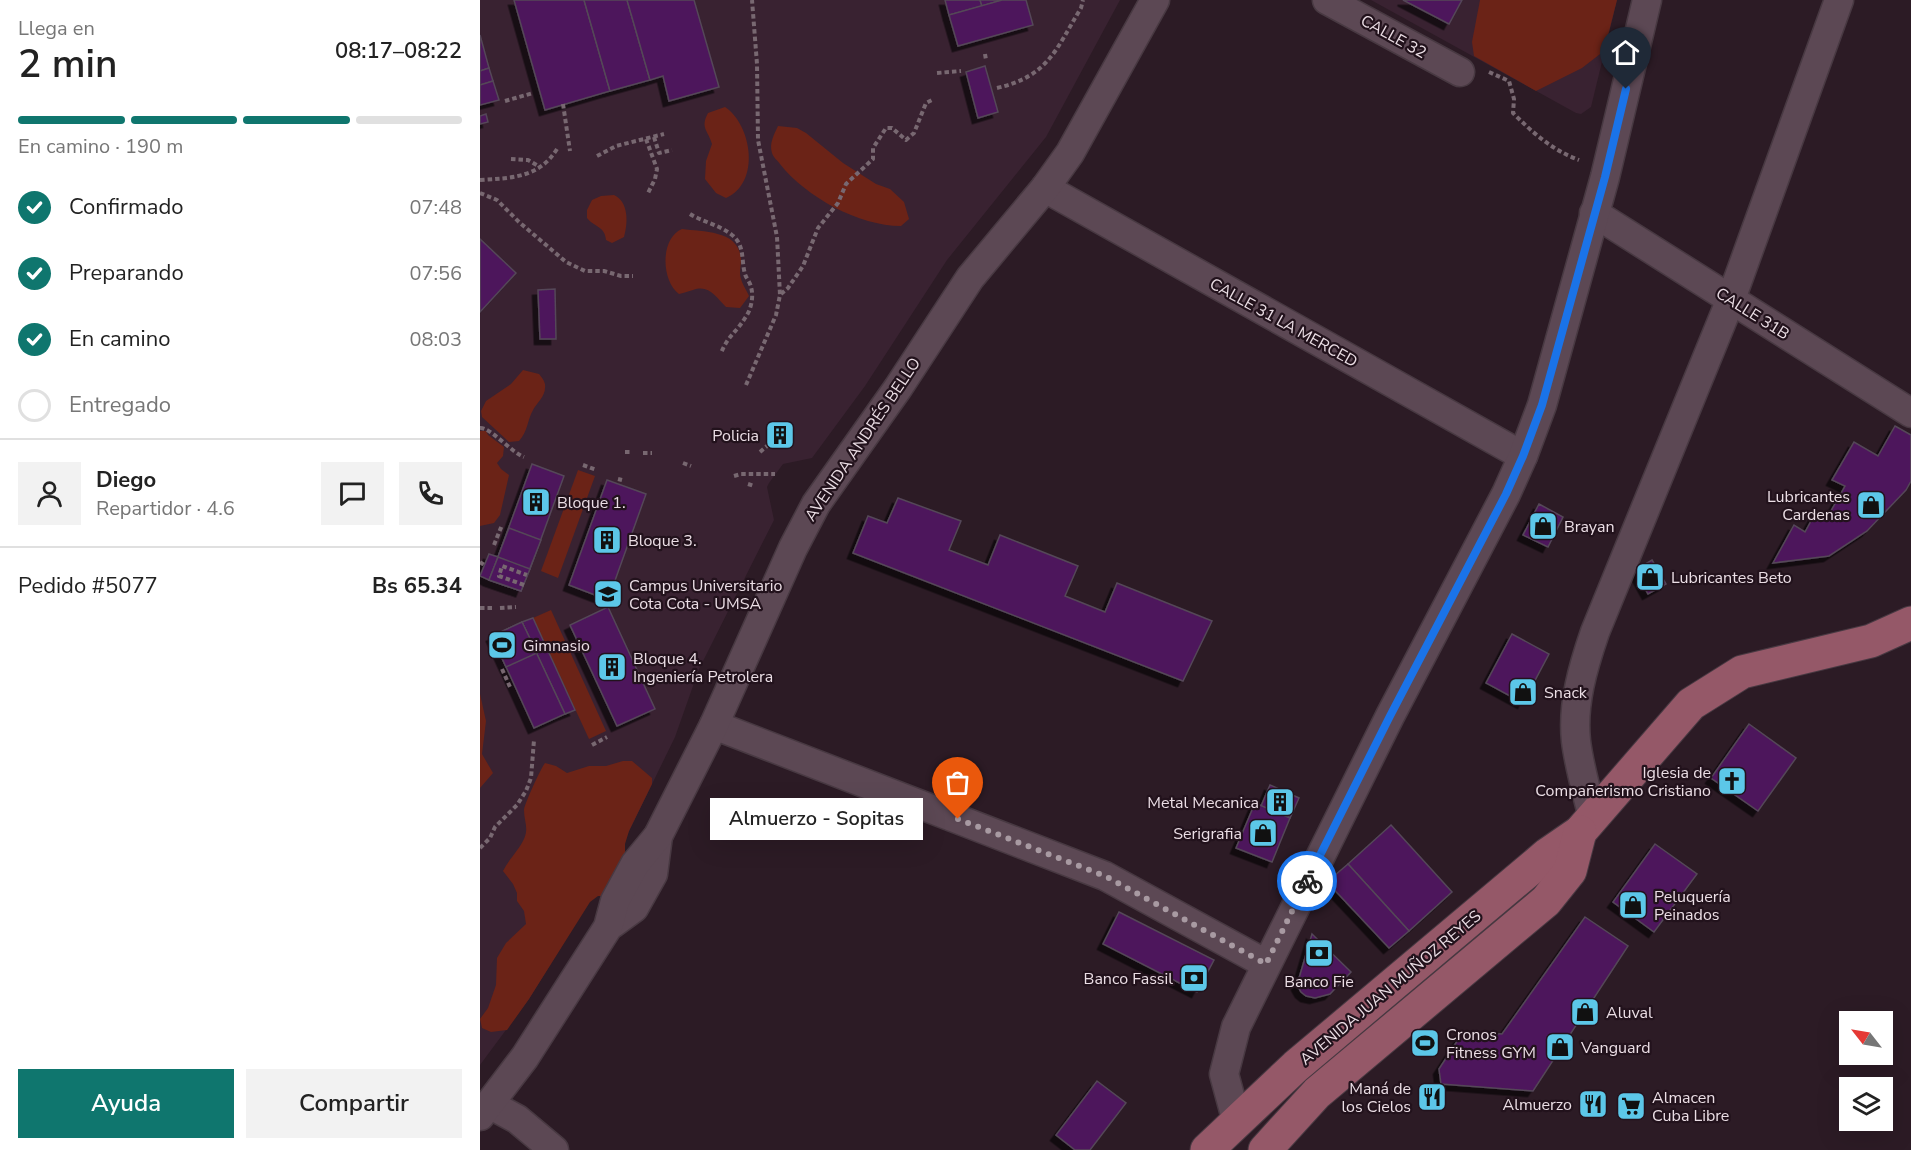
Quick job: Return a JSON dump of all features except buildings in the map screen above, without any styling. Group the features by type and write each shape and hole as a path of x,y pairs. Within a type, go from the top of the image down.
{"main road":[{"name":"AVENIDA JUAN MUÑOZ REYES","path":"1207,1150 1296,1066 1548,854 1586,825 1691,704 1742,672 1871,641 1911,623"},
{"name":"AVENIDA JUAN MUÑOZ REYES","path":"1266,1150 1317,1093 1546,900 1569,871 1586,825"},
{"path":"1237,1122 1266,1150"}],"street":[{"name":"AVENIDA ANDRÉS BELLO","path":"484,1110 525,1057 608,927 615,901 635,864 658,836 714,725 788,559 816,504 898,388 970,278 1045,188 1070,153 1155,0"},
{"name":"CALLE 32","path":"1328,0 1460,72"},
{"path":"1237,1122 1224,1074 1236,1027 1390,716 1506,494 1542,405 1605,177 1647,0"},
{"path":"1586,825 1576,740 1576,710 1582,670 1595,632 1731,299 1839,0"},
{"name":"CALLE 31 LA MERCED","path":"1045,188 1523,456"},
{"name":"CALLE 31B","path":"1594,213 1911,413"},
{"path":"714,725 1105,876 1266,964"},
{"path":"484,1110 517,1119 554,1150"}],"path":[{"path":"746,385 776,315 780,295 777,237 758,140 757,64 752,0"},
{"path":"997,88 1025,79 1046,64 1083,0"},
{"path":"985,54 986,60"},
{"path":"1460,72 1481,68 1509,81 1514,99 1513,112 1539,139 1562,154 1580,160 1605,177"},
{"path":"938,74 961,71"},
{"path":"505,101 532,93"},
{"path":"780,295 788,288 803,266 818,228 838,203 846,184 873,159 873,148 886,128 892,128 906,140 914,133 926,103 934,99"},
{"path":"563,104 570,151"},
{"path":"597,156 616,146 664,134"},
{"path":"654,137 659,153 672,150"},
{"path":"646,140 657,169 648,193"},
{"path":"480,180 522,176 550,161 557,149"},
{"path":"511,159 528,160 540,167"},
{"path":"480,193 497,200 566,262 585,271 633,276"},
{"path":"690,214 721,228 740,244 744,273 751,287 752,303 745,319 727,339 721,353"},
{"path":"480,428 486,429 524,457"},
{"path":"760,452 774,440"},
{"path":"625,452 631,452"},
{"path":"643,453 652,453"},
{"path":"683,463 691,466"},
{"path":"582,465 597,470"},
{"path":"734,476 775,474"},
{"path":"494,545 502,525"},
{"path":"524,585 499,576 502,566 527,576"},
{"path":"500,608 516,607"},
{"path":"480,608 493,608"},
{"path":"502,669 510,687"},
{"path":"592,745 607,737"},
{"path":"480,848 526,791 531,778 534,740"}],"shaded area":[{"name":"Campus Universitario Cota Cota - UMSA","path":"480,0 1120,0 1046,137 947,260 865,386 812,458 783,464 769,483 767,487 774,520 699,669 675,737 616,858 529,999 480,1065"},
{"path":"1371,0 1617,0 1591,107 1581,114"},
{"path":"1480,0 1617,0 1604,51 1582,68 1536,91 1474,56 1472,42"},
{"path":"725,107 734,115 741,127 749,154 744,180 737,191 726,198 716,193 705,179 706,161 712,144 705,126 706,118 708,113"},
{"path":"778,126 797,128 806,133 843,163 876,184 890,189 904,202 909,219 901,226 868,221 834,207 804,188 773,154 772,142"},
{"path":"614,195 619,198 625,208 627,219 624,237 612,243 606,240 601,229 587,218 587,210 592,200 601,196"},
{"path":"682,229 719,234 734,243 741,259 741,279 749,296 740,308 726,307 708,290 699,289 679,294 673,288 666,270 667,250 675,234"},
{"path":"523,370 539,374 544,382 545,391 533,410 522,437 519,441 509,442 482,417 481,411 486,401 511,384"},
{"path":"480,431 486,431 504,447 503,456 497,463 509,475 500,515 494,523 480,526"},
{"path":"578,470 595,476 558,578 541,571"},
{"path":"551,610 606,731 589,739 533,618"},
{"path":"480,694 486,721 482,754 493,773 480,788"},
{"path":"632,761 652,778 652,784 629,831 625,844 625,857 610,896 598,896 590,902 507,1030 491,1032 482,1028 480,1019 488,1008 496,985 497,958 506,943 526,924 524,911 517,901 517,893 503,871 524,839 526,828 524,810 540,772 545,763 556,766 567,773 589,766 606,766"}],"way so far":[{"path":"958,819 1105,876 1266,964 1307,881"}],"place":[{"name":"Policia","path":"780,435"},
{"name":"Bloque 1.","path":"536,502"},
{"name":"Lubricantes Cardenas","path":"1871,505"},
{"name":"Brayan","path":"1543,526"},
{"name":"Bloque 3.","path":"607,540"},
{"name":"Lubricantes Beto","path":"1650,577"},
{"name":"Campus Universitario Cota Cota - UMSA","path":"608,594"},
{"name":"Gimnasio","path":"502,645"},
{"name":"Bloque 4. Ingeniería Petrolera","path":"612,667"},
{"name":"Snack","path":"1523,692"},
{"name":"Iglesia de Compañerismo Cristiano","path":"1732,781"},
{"name":"Metal Mecanica","path":"1280,802"},
{"name":"Almuerzo - Sopitas","path":"958,819"},
{"name":"Serigrafia","path":"1263,833"},
{"name":"Peluquería Peinados","path":"1633,905"},
{"name":"Banco Fie","path":"1319,953"},
{"name":"Banco Fassil","path":"1194,978"},
{"name":"Aluval","path":"1585,1012"},
{"name":"Cronos Fitness GYM","path":"1425,1043"},
{"name":"Vanguard","path":"1560,1047"},
{"name":"Maná de los Cielos","path":"1432,1097"},
{"name":"Almuerzo","path":"1593,1104"},
{"name":"Almacen Cuba Libre","path":"1631,1106"}],"route":[{"path":"1307,881 1506,494 1523,456 1542,405 1605,177 1626,89"}]}
